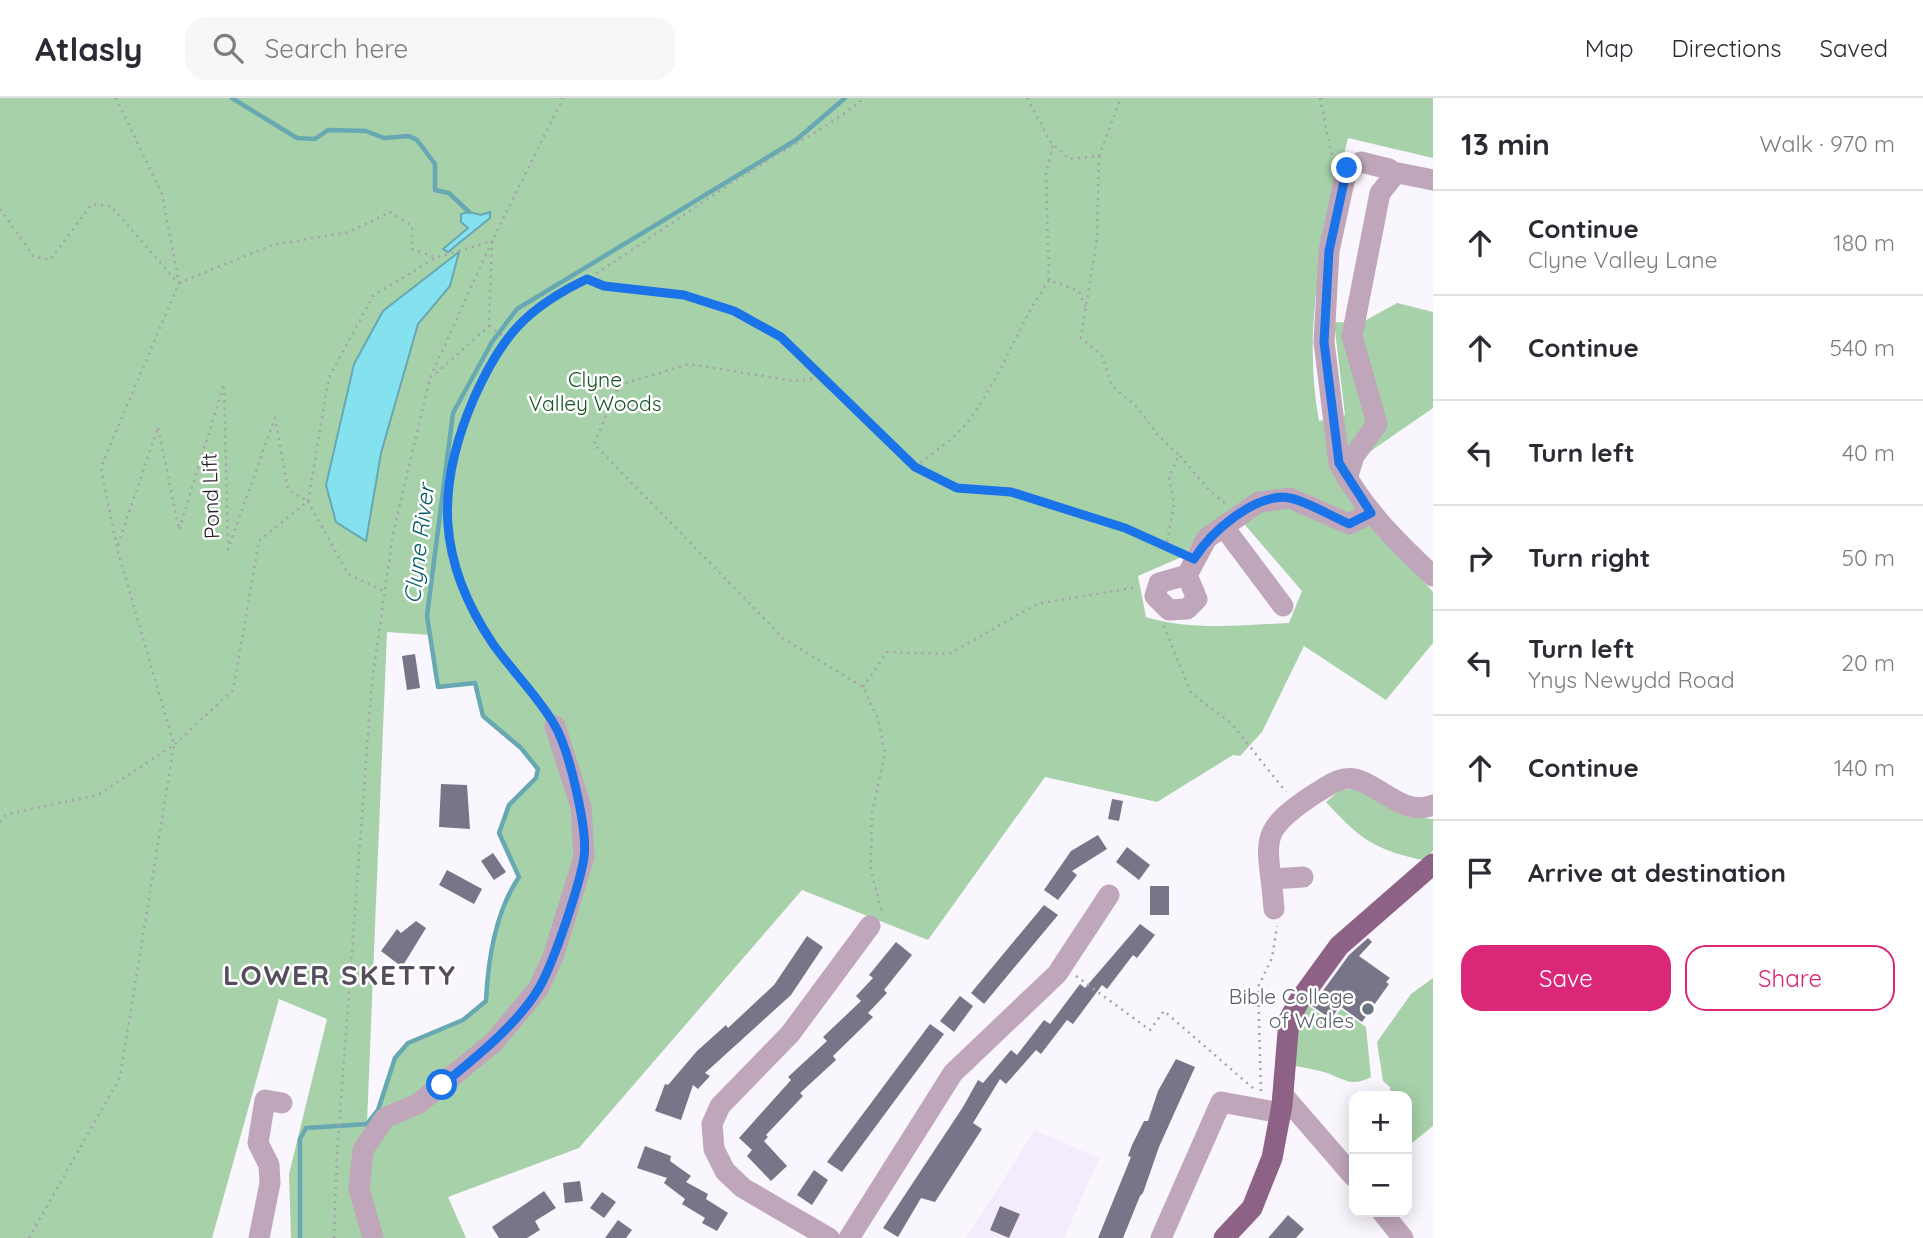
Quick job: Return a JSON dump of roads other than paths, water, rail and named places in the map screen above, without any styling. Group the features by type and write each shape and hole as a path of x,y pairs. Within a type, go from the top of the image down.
{"main road":[{"path":"1224,1238 1252,1208 1272,1158 1282,1104 1289,1020 1299,1001 1339,946 1433,864"}],"street":[{"path":"1433,180 1361,162 1347,168 1329,251 1324,342 1339,463 1383,529 1433,576"},
{"path":"1348,479 1354,456 1377,424 1352,336 1380,193 1393,177 1393,172"},
{"path":"1191,567 1197,599 1187,609 1169,610 1155,596 1159,583 1191,567 1207,538 1259,502 1290,498 1349,524 1371,513"},
{"path":"1231,521 1283,606"},
{"path":"373,1238 359,1189 363,1150 385,1118 419,1103 493,1043 538,989 553,957 584,857 581,807 555,726"},
{"path":"1274,909 1268,838 1273,826 1296,806 1345,778 1357,779 1412,808 1433,805"},
{"path":"1272,879 1303,877"},
{"path":"849,1238 953,1073 1062,965 1110,895"},
{"path":"829,1238 743,1188 725,1171 714,1149 712,1124 720,1106 790,1034 850,941 870,926"},
{"path":"259,1238 270,1183 268,1165 258,1143 260,1123 265,1100 282,1103"},
{"path":"1161,1238 1221,1102 1282,1104 1349,1172"},
{"path":"1386,1217 1403,1238"}],"water":[{"path":"469,212 481,215 490,212 490,218 448,252 443,249 468,228 461,222 461,214"},
{"path":"459,252 450,286 418,324 381,453 366,541 336,522 326,485 354,364 383,311"}],"waterway":[{"path":"232,98 297,138 315,139 328,130 366,131 384,138 409,136 417,140 435,164 435,190 449,193 469,212"},
{"name":"Clyne River","path":"300,1238 300,1139 306,1128 367,1124 378,1110 395,1058 408,1043 463,1020 486,1001 494,936 504,905 519,877 499,833 509,805 536,778 538,769 521,748 483,716 475,683 438,687 427,616 453,413 492,342 517,309 796,140 845,98"}],"place":[{"name":"Bible College of Wales","path":"1368,1009"}],"district":[{"name":"LOWER SKETTY","path":"340,975"}],"park label":[{"name":"Clyne Valley Woods","path":"595,392"}]}
